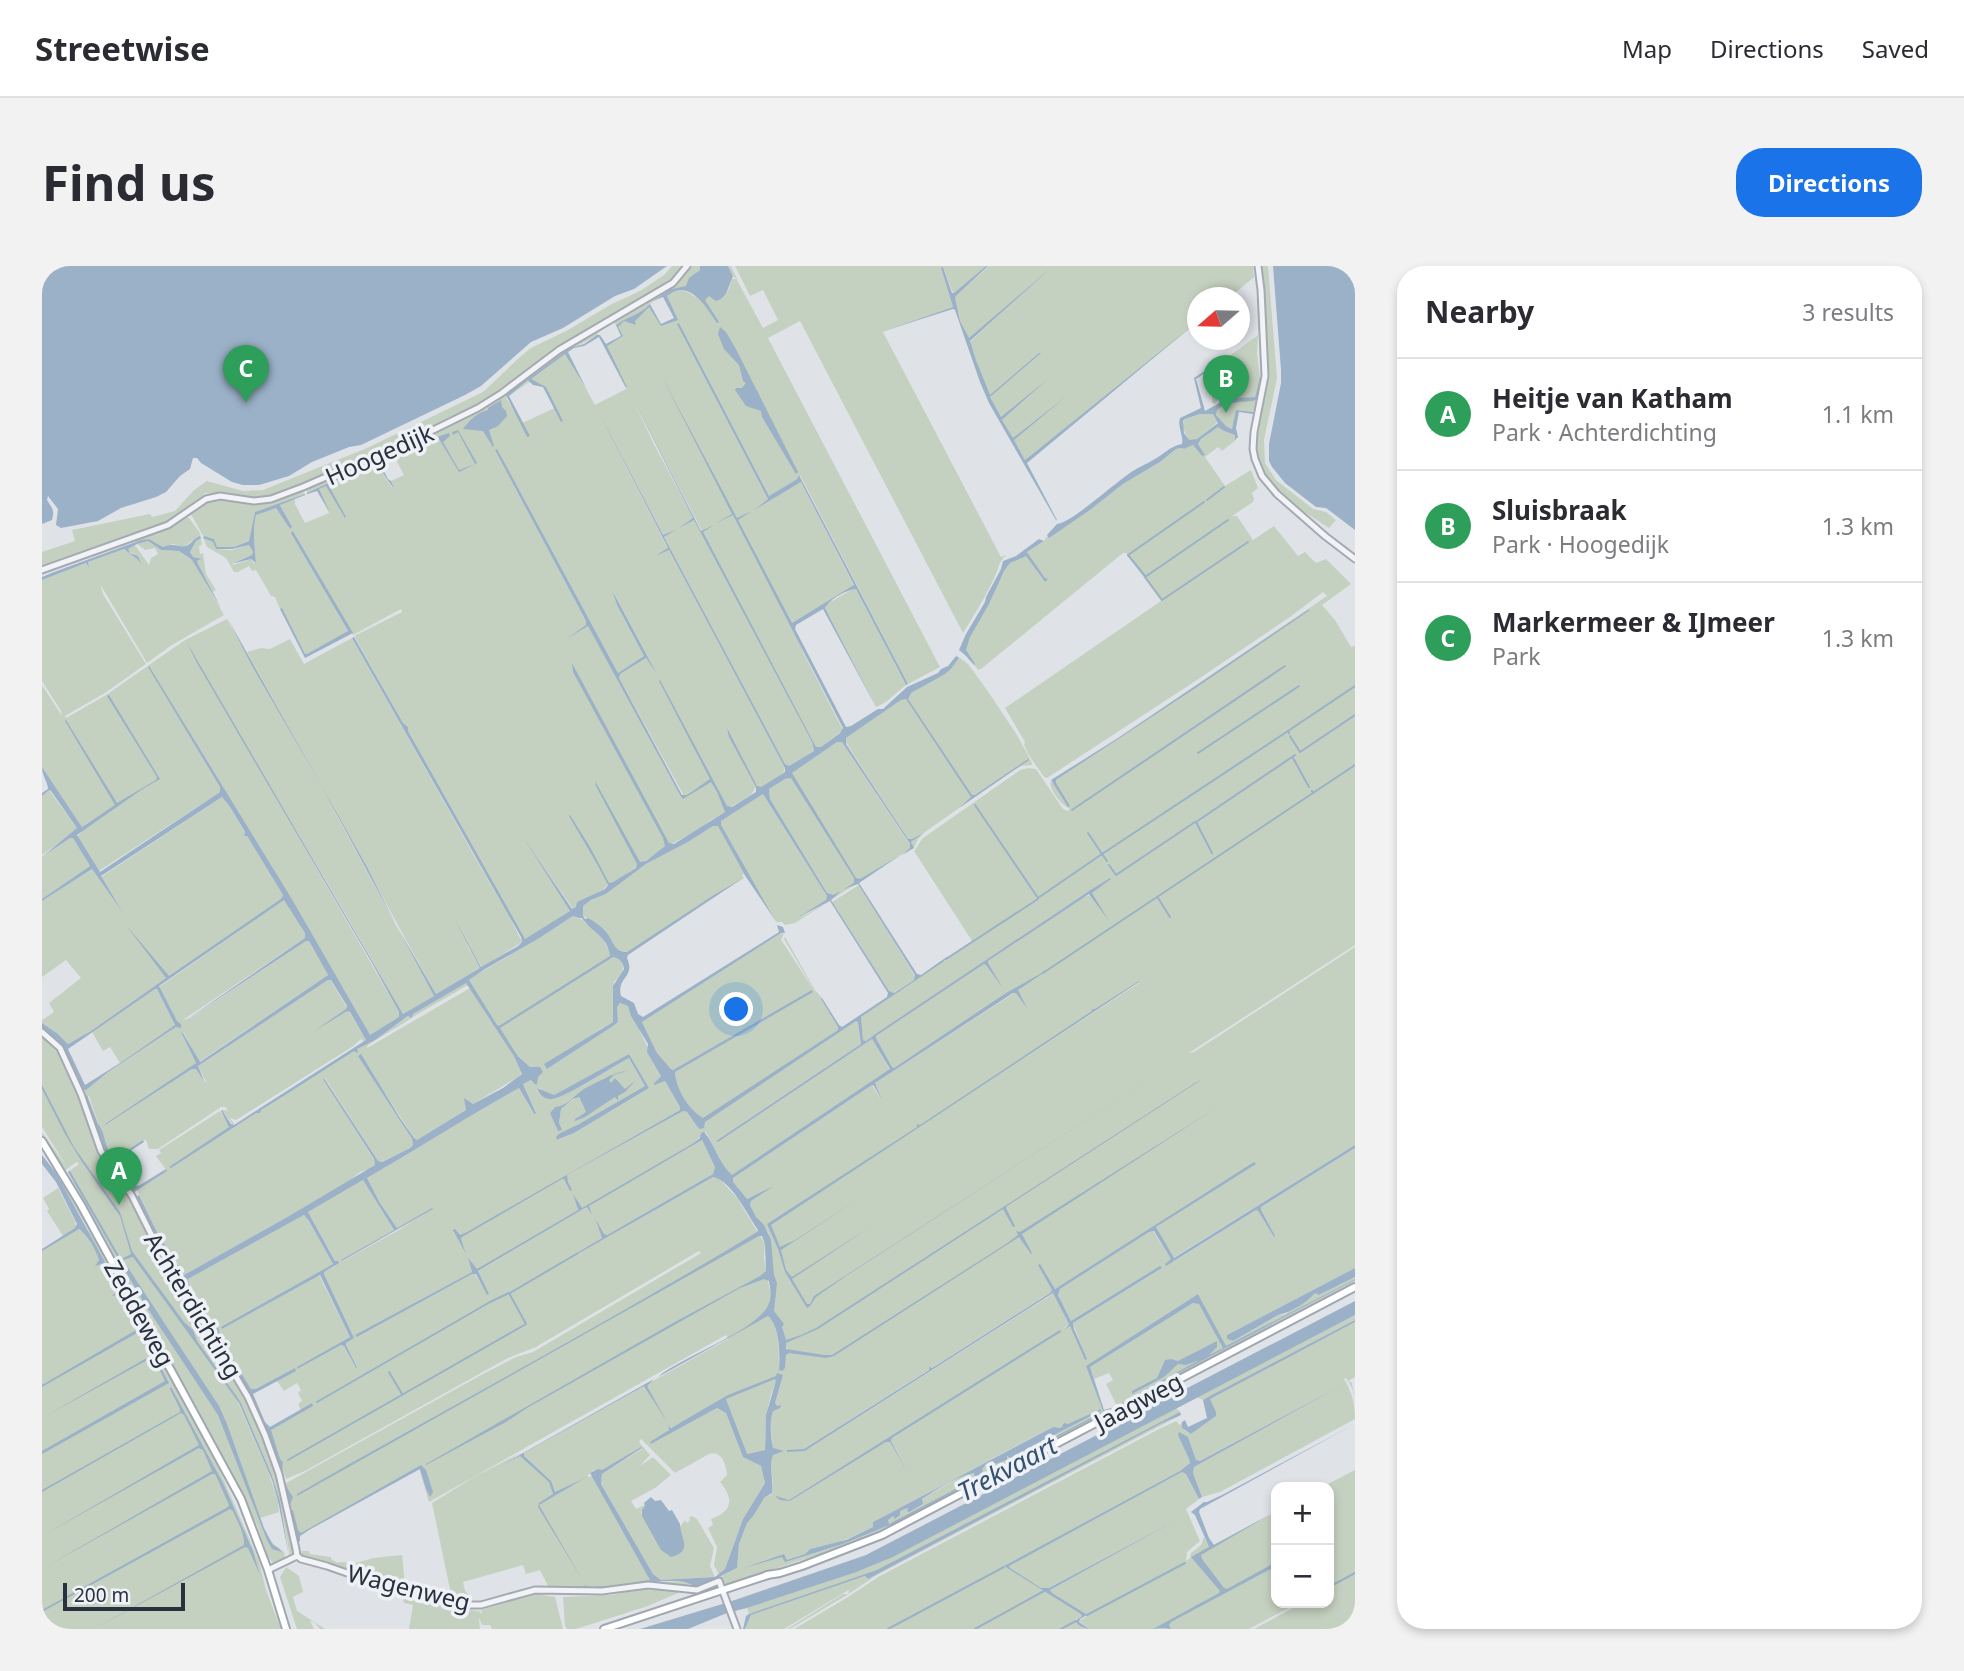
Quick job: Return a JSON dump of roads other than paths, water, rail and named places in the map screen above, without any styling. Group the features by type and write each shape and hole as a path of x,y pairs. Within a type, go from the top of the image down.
{"main road":[{"name":"Zeddeweg","path":"42,1141 81,1205 234,1487 273,1577 288,1629"},
{"name":"Jaagweg","path":"723,1590 845,1550 893,1530 1355,1287"},
{"path":"604,1629 670,1604 683,1603 723,1590"}],"street":[{"name":"Hoogedijk","path":"42,570 168,524 206,499 220,496 254,501 271,499 419,437 502,393 559,350 673,283 687,266"},
{"path":"1258,266 1265,359 1263,392 1254,432 1255,459 1262,476 1277,494 1355,559"},
{"name":"Achterdichting","path":"42,1032 56,1043 62,1052 82,1094 101,1151 132,1196 248,1397 279,1474 297,1556"},
{"path":"268,1570 297,1556"},
{"name":"Wagenweg","path":"297,1556 384,1586 471,1606 535,1590 603,1591 648,1585 694,1590 719,1581 723,1590"},
{"path":"723,1590 737,1629"}],"water":[{"path":"42,266 667,266 634,289 615,296 563,328 531,342 481,386 361,445 312,462 289,476 259,485 232,482 193,458 190,469 166,492 121,508 98,521 61,528 56,525 58,509 48,496 53,517 42,524"},
{"path":"700,266 728,266 733,277 723,297 716,301 709,296 705,300 719,322 717,323 696,296 683,290 667,296 678,320 661,326 649,307 635,321 636,325 624,321 618,327 623,336 607,346 626,388 599,337 584,346 574,348 568,352 586,388 565,354 531,379 546,387 563,421 561,422 543,387 533,385 528,380 509,396 530,436 527,437 506,395 571,348 584,344 597,335 600,335 606,344 621,336 616,325 650,304 661,324 674,318 663,297 653,301 671,289 686,286 689,278 700,270"},
{"path":"988,266 955,297 960,321 969,338 1053,266 970,341 990,395 1041,353 990,397 1001,417 1048,379 1002,420 1013,438 1068,395 1014,440 1025,460 1187,330 1027,463 1057,520 989,403 955,310 887,330 953,307 941,268 943,267 954,293"},
{"path":"1273,266 1355,266 1355,530 1326,508 1316,507 1285,483 1269,461 1269,444 1281,383"},
{"path":"679,323 769,496 797,479 799,475 908,684 906,685 856,589 834,598 825,608 876,707 823,609 796,625 795,629 846,727 878,709 883,709 907,687 938,673 956,656 959,658 951,669 911,693 908,699 972,795 1029,760 959,808 971,797 906,699 846,738 846,744 908,839 924,833 911,842 914,848 902,855 910,848 910,844 842,742 837,742 792,773 856,878 860,879 899,856 859,883 917,974 921,975 948,956 943,962 861,1017 863,1040 866,1041 1089,891 1111,879 1092,893 1109,921 1089,894 988,961 1004,990 984,964 876,1038 894,1068 1006,993 1054,966 1018,990 1028,1010 1016,993 1013,993 875,1083 882,1100 872,1085 733,1178 733,1182 747,1199 774,1186 751,1201 750,1205 771,1240 777,1283 774,1311 784,1324 782,1327 786,1340 816,1328 1201,1080 1007,1206 1015,1226 1013,1227 1003,1209 818,1329 786,1343 786,1349 832,1355 1006,1244 1018,1235 1016,1231 1020,1232 1219,1106 1022,1234 1031,1254 1019,1237 834,1356 826,1358 789,1353 786,1355 785,1368 779,1370 777,1334 768,1316 658,1377 736,1333 763,1313 771,1295 769,1281 764,1279 740,1288 426,1465 760,1276 766,1271 765,1244 762,1236 759,1236 297,1496 354,1461 643,1299 758,1230 733,1192 713,1177 575,1254 602,1238 595,1218 607,1235 713,1174 715,1167 702,1140 589,1206 592,1215 587,1207 478,1271 489,1294 487,1295 476,1274 472,1274 357,1337 355,1335 472,1272 468,1257 477,1269 578,1210 573,1194 582,1208 692,1144 704,1132 732,1175 890,1069 872,1039 716,1141 861,1044 856,1021 705,1122 704,1128 699,1129 687,1112 683,1111 567,1175 572,1190 570,1191 562,1179 462,1237 466,1254 453,1230 460,1235 467,1232 680,1110 665,1081 654,1085 661,1076 647,1052 648,1044 628,1006 620,1003 617,1007 618,1022 547,1069 544,1064 613,1022 613,986 624,969 621,961 613,957 500,1028 517,1055 530,1067 540,1067 543,1072 536,1085 531,1080 523,1084 536,1113 534,1114 519,1088 367,1178 397,1228 433,1209 342,1261 394,1230 363,1180 308,1212 335,1261 339,1263 324,1274 354,1338 346,1345 357,1367 341,1345 297,1369 350,1337 320,1275 222,1329 221,1327 333,1264 304,1215 188,1279 191,1289 188,1290 154,1234 136,1197 139,1195 158,1234 184,1275 375,1165 374,1159 324,1078 378,1161 382,1162 413,1145 412,1139 358,1056 361,1054 400,1118 417,1140 466,1110 464,1098 473,1104 522,1074 514,1056 466,983 413,1014 412,1018 408,1016 375,1040 357,1049 357,1053 354,1051 260,1113 169,1167 229,1127 222,1110 234,1125 366,1040 347,1011 313,1032 347,1006 331,980 328,980 198,1066 205,1083 196,1069 192,1069 105,1125 196,1063 181,1032 200,1062 328,975 309,941 306,941 183,1022 305,938 305,933 284,900 159,986 181,1028 176,1027 108,1072 86,1090 82,1090 60,1043 42,1030 42,1023 68,1044 166,978 126,925 169,976 281,899 283,895 222,797 101,876 123,913 92,869 42,901 90,866 73,838 42,857 77,828 51,791 42,796 48,789 42,767 82,827 115,805 66,720 117,803 156,780 157,777 107,696 109,695 160,779 77,835 100,872 220,792 220,787 149,666 293,901 370,1035 399,1017 399,1012 372,963 186,641 403,1014 434,996 228,619 367,867 396,925 436,994 480,968 453,916 481,967 518,946 522,942 521,937 352,638 354,637 403,723 408,727 525,939 570,911 523,837 572,909 577,902 608,885 570,815 609,883 636,868 637,864 595,781 640,862 646,861 665,846 573,672 572,663 669,843 674,844 725,812 711,782 683,799 680,795 588,626 566,639 586,625 586,621 495,450 497,449 618,673 644,656 613,592 658,676 646,658 620,674 619,678 682,795 687,795 710,779 660,680 727,806 732,807 756,792 756,787 729,737 727,728 757,786 761,787 785,772 785,768 669,550 655,556 668,548 597,409 663,535 677,529 664,537 785,764 789,766 814,751 812,742 694,520 679,528 693,518 629,391 701,531 714,525 703,532 816,747 821,747 843,728 733,515 716,523 732,514 660,373 737,518 752,511 738,520 792,623 854,585 801,482 754,510 768,499 677,324","holes":["791,778 854,878 854,883 844,889 858,884 915,975 914,980 894,993 889,991 831,900 841,891 833,895 827,893 770,799 769,789","763,794 827,896 826,900 797,918 830,901 888,993 887,997 842,1027 822,998 838,1030 703,1118 684,1098 675,1072 813,992 812,990 673,1070 657,1053 642,1022 781,933 785,933 783,927 777,925 779,932 643,1017 638,1014 634,1003 621,996 621,985 629,970 628,955 743,878 627,952 617,948 601,926 588,918 585,919 583,906 606,894 646,864 713,826 718,826 746,877 775,920 721,821","573,916 582,918 603,939 610,956 499,1026 469,980","155,989 175,1025 85,1085 68,1049"]},
{"path":"720,327 737,351 798,472 796,474 761,411 746,406 735,390 746,383 739,365 724,349 718,334"},
{"path":"1212,366 1217,377 1215,378 1211,369 1196,379 1205,411 1234,398 1255,397 1262,377 1257,400 1231,403 1217,410 1216,415 1232,429 1236,410 1253,412 1239,412 1236,428 1238,437 1235,440 1235,435 1218,427 1198,444 1205,455 1202,456 1193,445 1176,449 1049,538 1047,535 1057,524 1074,516 1130,473 1182,444 1180,418 1201,408 1194,378","holes":["1200,414 1213,414 1218,423 1197,439 1189,440 1184,433 1183,421"]},
{"path":"501,400 507,416 498,426 489,430 493,447 483,431 463,429 474,417"},
{"path":"458,430 477,463 475,464 458,432 453,435 452,432"},
{"path":"449,433 450,436 443,442 459,470 475,464 459,472 439,439 379,462 394,489 374,464 331,483 329,486 345,518 326,486 319,489 330,512 317,491 307,494 409,446"},
{"path":"305,494 280,505 292,527 290,529 276,508 256,515 256,563 251,559 231,564 252,555 249,545 232,549 216,549 213,542 203,538 214,539 217,547 234,547 249,541 255,512"},
{"path":"293,531 353,633 305,658 280,609 282,608 305,654 348,631 291,533"},
{"path":"200,536 190,552 193,557 203,559 197,562 221,608 192,560 179,551 161,550 148,541 128,549 130,553 138,556 141,564 124,549 88,562 89,568 86,563 42,580 42,577 54,572 141,540 149,539 163,547 184,546"},
{"path":"1039,539 1044,541 1027,552 1048,579 1045,582 1026,556 1010,563 970,637 966,650 974,665 959,650 1003,561 1016,556"},
{"path":"1308,610 1056,780 1070,806 1068,807 1051,780"},
{"path":"1139,981 771,1225 780,1247 863,1196 781,1250 786,1270 792,1277 872,1226 792,1279 807,1304 810,1304 814,1296 1187,1055 846,1276 816,1297 807,1308 785,1272 767,1224 1092,1009"},
{"path":"629,1054 649,1088 574,1133 557,1140 556,1137 560,1133 645,1086 629,1058 555,1098 544,1098 537,1088 554,1095"},
{"path":"627,1071 614,1075 609,1080 611,1083 615,1078 625,1089 636,1080 618,1096 618,1100 615,1097 575,1121 586,1112 579,1097 573,1099 561,1109 559,1123 562,1130 558,1131 550,1113 555,1107 567,1103 584,1089 605,1078 616,1074"},
{"path":"42,1085 74,1147 120,1212 132,1251 184,1322 193,1330 197,1341 240,1401 271,1473 280,1501 289,1556 272,1480 239,1403 133,1257 123,1260 219,1406 264,1528 273,1545 282,1552 272,1549 267,1540 218,1415 144,1303 68,1172 70,1171 121,1259 131,1254 120,1216 65,1134"},
{"path":"87,1095 108,1149 115,1158 143,1140 144,1142 115,1161 125,1177 135,1186 166,1169 167,1171 133,1193 104,1151 85,1097"},
{"path":"1355,1145 1355,1148 1261,1207 1274,1237 1256,1210 1166,1266 1171,1259 1154,1231 1149,1232 1060,1289 1058,1295 1071,1321 1160,1266 1162,1268 1073,1323 1087,1359 1085,1360 1070,1326 1065,1329 1069,1324 1053,1293 805,1451 787,1452 804,1449 929,1370 929,1367 932,1368 1050,1293 1052,1290 1038,1265 1040,1264 1055,1289 1254,1162 1256,1164 1156,1227 1174,1258"},
{"path":"42,1155 56,1173 105,1263 95,1266 99,1260 96,1251 79,1229 42,1251 77,1224 56,1182 42,1164"},
{"path":"1355,1268 1355,1277 1319,1295 1315,1293 1298,1307 1278,1315 1233,1341 1227,1339 1227,1335"},
{"path":"1355,1279 1118,1405 1199,1360 1186,1365 1178,1364 1164,1377 1132,1394 1132,1391 1157,1378 1165,1360 1178,1361 1217,1341 1217,1347 1209,1355 1223,1348 1199,1304 1193,1303 1090,1367 1104,1410 1114,1407 895,1523 843,1544 785,1562 782,1557 741,1569 784,1554 787,1560 805,1554 810,1549 846,1540 873,1527 873,1522 1053,1427 1061,1428 1064,1423 1068,1424 1101,1409 1010,1458 1007,1456 1007,1460 986,1464 982,1469 983,1473 975,1477 974,1473 947,1484 922,1499 923,1504 909,1512 908,1508 900,1511 900,1515 895,1519 893,1516 888,1520 889,1524 1102,1412 1103,1411 1086,1366 1198,1294 1226,1346"},
{"path":"115,1280 169,1383 42,1454 42,1451 165,1381 151,1358 42,1418 150,1356 141,1334 137,1333 42,1387 136,1330 120,1296 112,1296 117,1291 112,1282"},
{"path":"194,1294 219,1329 225,1347 251,1389 256,1389 295,1368 296,1371 253,1394 265,1422 270,1427 312,1403 313,1406 271,1430 283,1462 285,1480 293,1497 290,1505 270,1444 244,1384 191,1295"},
{"path":"1355,1301 1355,1315 893,1557 854,1573 727,1613 688,1629 640,1629 866,1555"},
{"path":"1355,1320 1210,1399 1216,1416 1191,1434 1182,1428 1182,1422 1185,1420 1188,1427 1207,1418 1203,1400"},
{"path":"1060,1330 1061,1332 892,1438 891,1441 907,1471 890,1442 886,1442 790,1501 776,1497 789,1500"},
{"path":"777,1373 783,1375 775,1403 777,1406 781,1405 773,1411 771,1434 773,1448 784,1451 773,1455 772,1493 764,1498 747,1523 739,1544 737,1568 699,1587 681,1581 666,1581 608,1587 584,1588 585,1585 611,1586 650,1580 590,1473 602,1470 641,1447 602,1474 601,1484 653,1574 661,1580 715,1577 725,1569 743,1519 765,1483 761,1466 743,1457 726,1413 717,1408 651,1444 650,1442 669,1430 668,1426 671,1428 728,1395 776,1376","holes":["775,1379 766,1415 765,1450 747,1454 726,1399"]},
{"path":"654,1379 647,1386 667,1422 644,1386 524,1453 551,1481 555,1492 585,1478 539,1505 583,1581 538,1507 539,1503 553,1494 549,1482 520,1456 502,1465"},
{"path":"1346,1383 1194,1467 1193,1473 1202,1497 1199,1499 1186,1474 1182,1472 1009,1566 1041,1588 1049,1588 1184,1516 1050,1590 1087,1615 1079,1622 1089,1629 1075,1621 1081,1614 1004,1566 1180,1471 1190,1463 1179,1432 1188,1437 1196,1460 1200,1461"},
{"path":"171,1387 223,1483 253,1551 260,1575 248,1548 245,1547 94,1629 244,1545 240,1528 230,1509 42,1612 228,1507 217,1478 212,1474 42,1569 212,1471 203,1450 199,1448 42,1536 199,1445 181,1413 42,1492 180,1412"},
{"path":"1180,1412 1181,1415 868,1579 865,1576 751,1615 743,1629 749,1614 877,1570"},
{"path":"1353,1425 1200,1509 1209,1538 1214,1545 1271,1514 1201,1555 1224,1588 1227,1589 1271,1565 1271,1569 1171,1622 1171,1629 1153,1629 1219,1593 1191,1557 1209,1547 1195,1515 1191,1512 1204,1502"},
{"path":"421,1465 426,1470 433,1492 430,1497 420,1469 309,1530 300,1536 298,1542 291,1510 301,1533"},
{"path":"651,1497 655,1501 661,1500 669,1511 672,1510 680,1524 684,1548 671,1557 661,1550 642,1516 644,1503"}],"waterway":[{"path":"1207,500 1224,487"},
{"path":"1145,576 1128,555 1204,502"},
{"path":"1228,520 1145,577 1162,600 1248,542"},
{"path":"1072,810 1285,666"},
{"path":"1198,753 1299,686"},
{"path":"1289,733 1288,731 1355,686"},
{"path":"1290,736 1300,752 1355,715"},
{"path":"1088,833 1102,854 1288,731"},
{"path":"1212,853 1196,822 1295,755"},
{"path":"1293,758 1309,787"},
{"path":"1312,791 1313,793 1355,765"},
{"path":"1043,973 1313,793"},
{"path":"975,805 1038,898 1102,854 1107,861"},
{"path":"1109,865 1116,875 1195,822"},
{"path":"1158,898 1170,917"},
{"path":"946,959 1038,899"},
{"path":"510,1293 578,1253"},
{"path":"288,1460 526,1324 509,1293 317,1402"},
{"path":"389,1372 402,1394"},
{"path":"1087,1615 1185,1563"},
{"path":"888,1629 1004,1567"},
{"path":"1334,1584 1355,1573"},
{"path":"975,1629 1044,1591"},
{"path":"1061,1629 1076,1621"},
{"path":"1349,1629 1355,1626"}],"place":[{"name":"Markermeer & IJmeer","path":"246,403"},
{"name":"Sluisbraak","path":"1226,413"},
{"name":"Heitje van Katham","path":"119,1205"}],"water label":[{"name":"Trekvaart","path":"1007,1468"}]}
